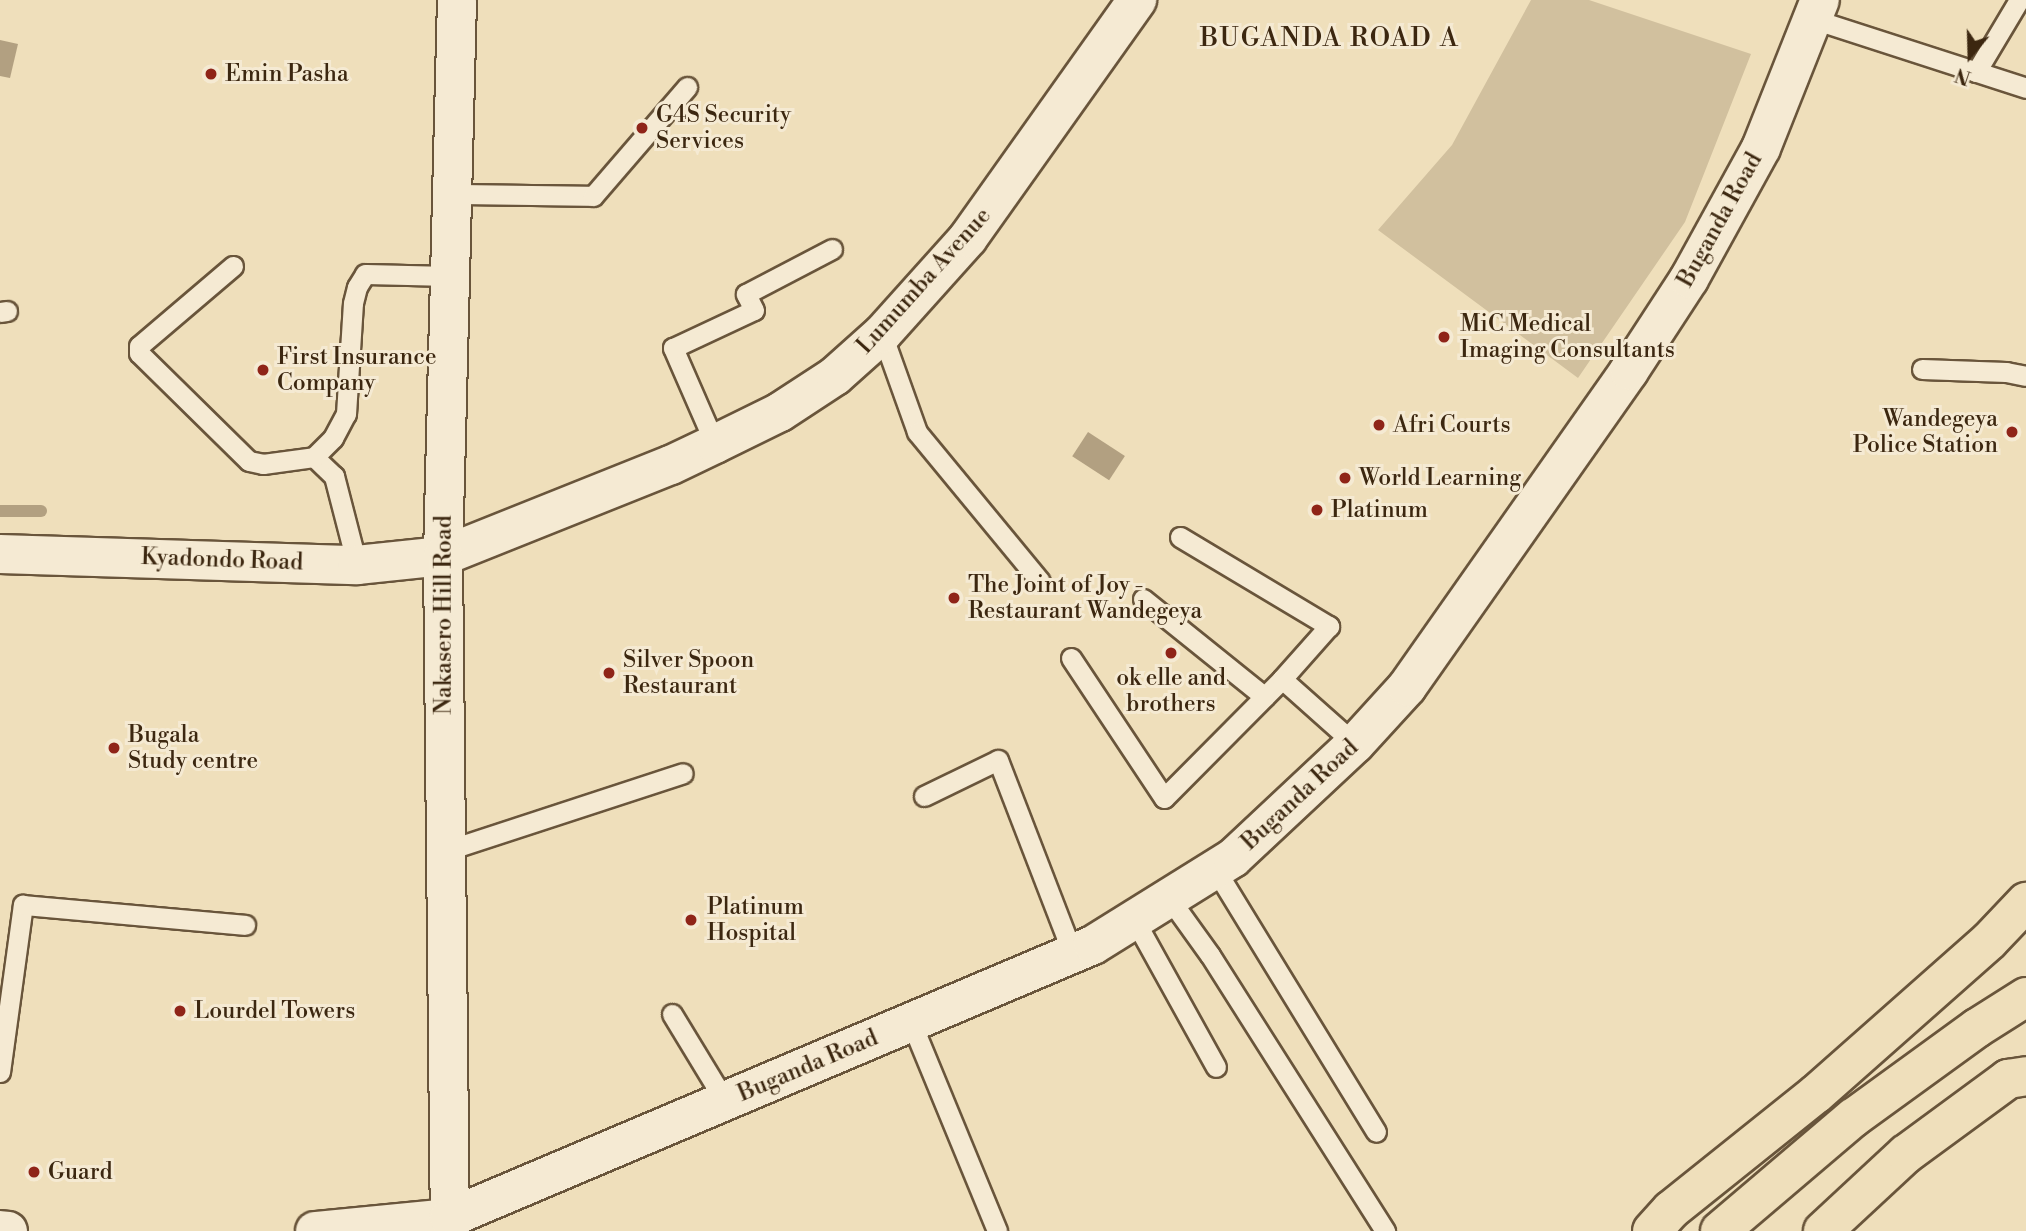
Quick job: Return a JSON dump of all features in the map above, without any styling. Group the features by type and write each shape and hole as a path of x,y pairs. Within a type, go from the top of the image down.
{"main road":[{"name":"Nakasero Hill Road","path":"450,1224 443,556 457,0"},
{"name":"Lumumba Avenue","path":"443,556 671,465 779,412 835,376 882,334 968,238 1137,0"},
{"name":"Buganda Road","path":"315,1231 450,1224 725,1101 1073,954 1233,858 1355,744 1407,687 1454,624 1689,279 1761,148 1817,9"},
{"name":"Kyadondo Road","path":"0,554 357,565 443,556"},
{"path":"1652,1231 1671,1210 1825,1086 1989,941 2026,902"},
{"path":"1720,1231 1853,1118 1977,1028 2026,997"},
{"path":"1957,1116 2026,1058"},
{"path":"1823,1231 1906,1154 2008,1079 2026,1076"},
{"path":"0,1230 8,1231"}],"lane":[{"path":"1976,72 2019,0"},
{"path":"1817,9 1976,72 2026,88"},
{"path":"452,194 593,196 687,87"},
{"path":"715,444 673,348 754,310 746,294 832,248"},
{"path":"233,265 139,346 139,353 249,461 263,464 314,457 333,438 346,414 353,303 365,274 450,276"},
{"path":"882,334 917,432 1040,581"},
{"path":"1922,369 2006,372 2026,376"},
{"path":"314,457 334,476 357,565"},
{"path":"1071,658 1164,798 1265,697 1329,626 1180,537"},
{"path":"1143,599 1265,697"},
{"path":"1282,679 1355,744"},
{"path":"924,796 998,760 1073,954"},
{"path":"446,851 683,773"},
{"path":"1215,869 1376,1132"},
{"path":"1169,898 1210,956 1385,1231"},
{"path":"0,1072 23,905 245,925"},
{"path":"1134,919 1216,1067"},
{"path":"672,1014 725,1101"},
{"path":"911,1022 997,1231"}],"shaded area":[{"path":"1531,0 1589,0 1751,54 1685,222 1578,378 1378,230 1452,145"},
{"path":"0,40 18,44 10,78 0,76"},
{"path":"1088,432 1125,456 1109,480 1072,456"}],"waterway":[{"path":"0,511 41,511"}],"place":[{"name":"Emin Pasha","path":"211,74"},
{"name":"G4S Security Services","path":"642,128"},
{"name":"MiC Medical Imaging Consultants","path":"1444,337"},
{"name":"First Insurance Company","path":"263,370"},
{"name":"Afri Courts","path":"1379,425"},
{"name":"Wandegeya Police Station","path":"2012,432"},
{"name":"World Learning","path":"1345,478"},
{"name":"Platinum","path":"1317,510"},
{"name":"The Joint of Joy - Restaurant Wandegeya","path":"954,598"},
{"name":"ok elle and brothers","path":"1171,653"},
{"name":"Silver Spoon Restaurant","path":"609,673"},
{"name":"Bugala Study centre","path":"114,748"},
{"name":"Platinum Hospital","path":"691,920"},
{"name":"Lourdel Towers","path":"180,1011"},
{"name":"Guard","path":"34,1172"}],"district":[{"name":"BUGANDA ROAD A","path":"1330,39"}]}
